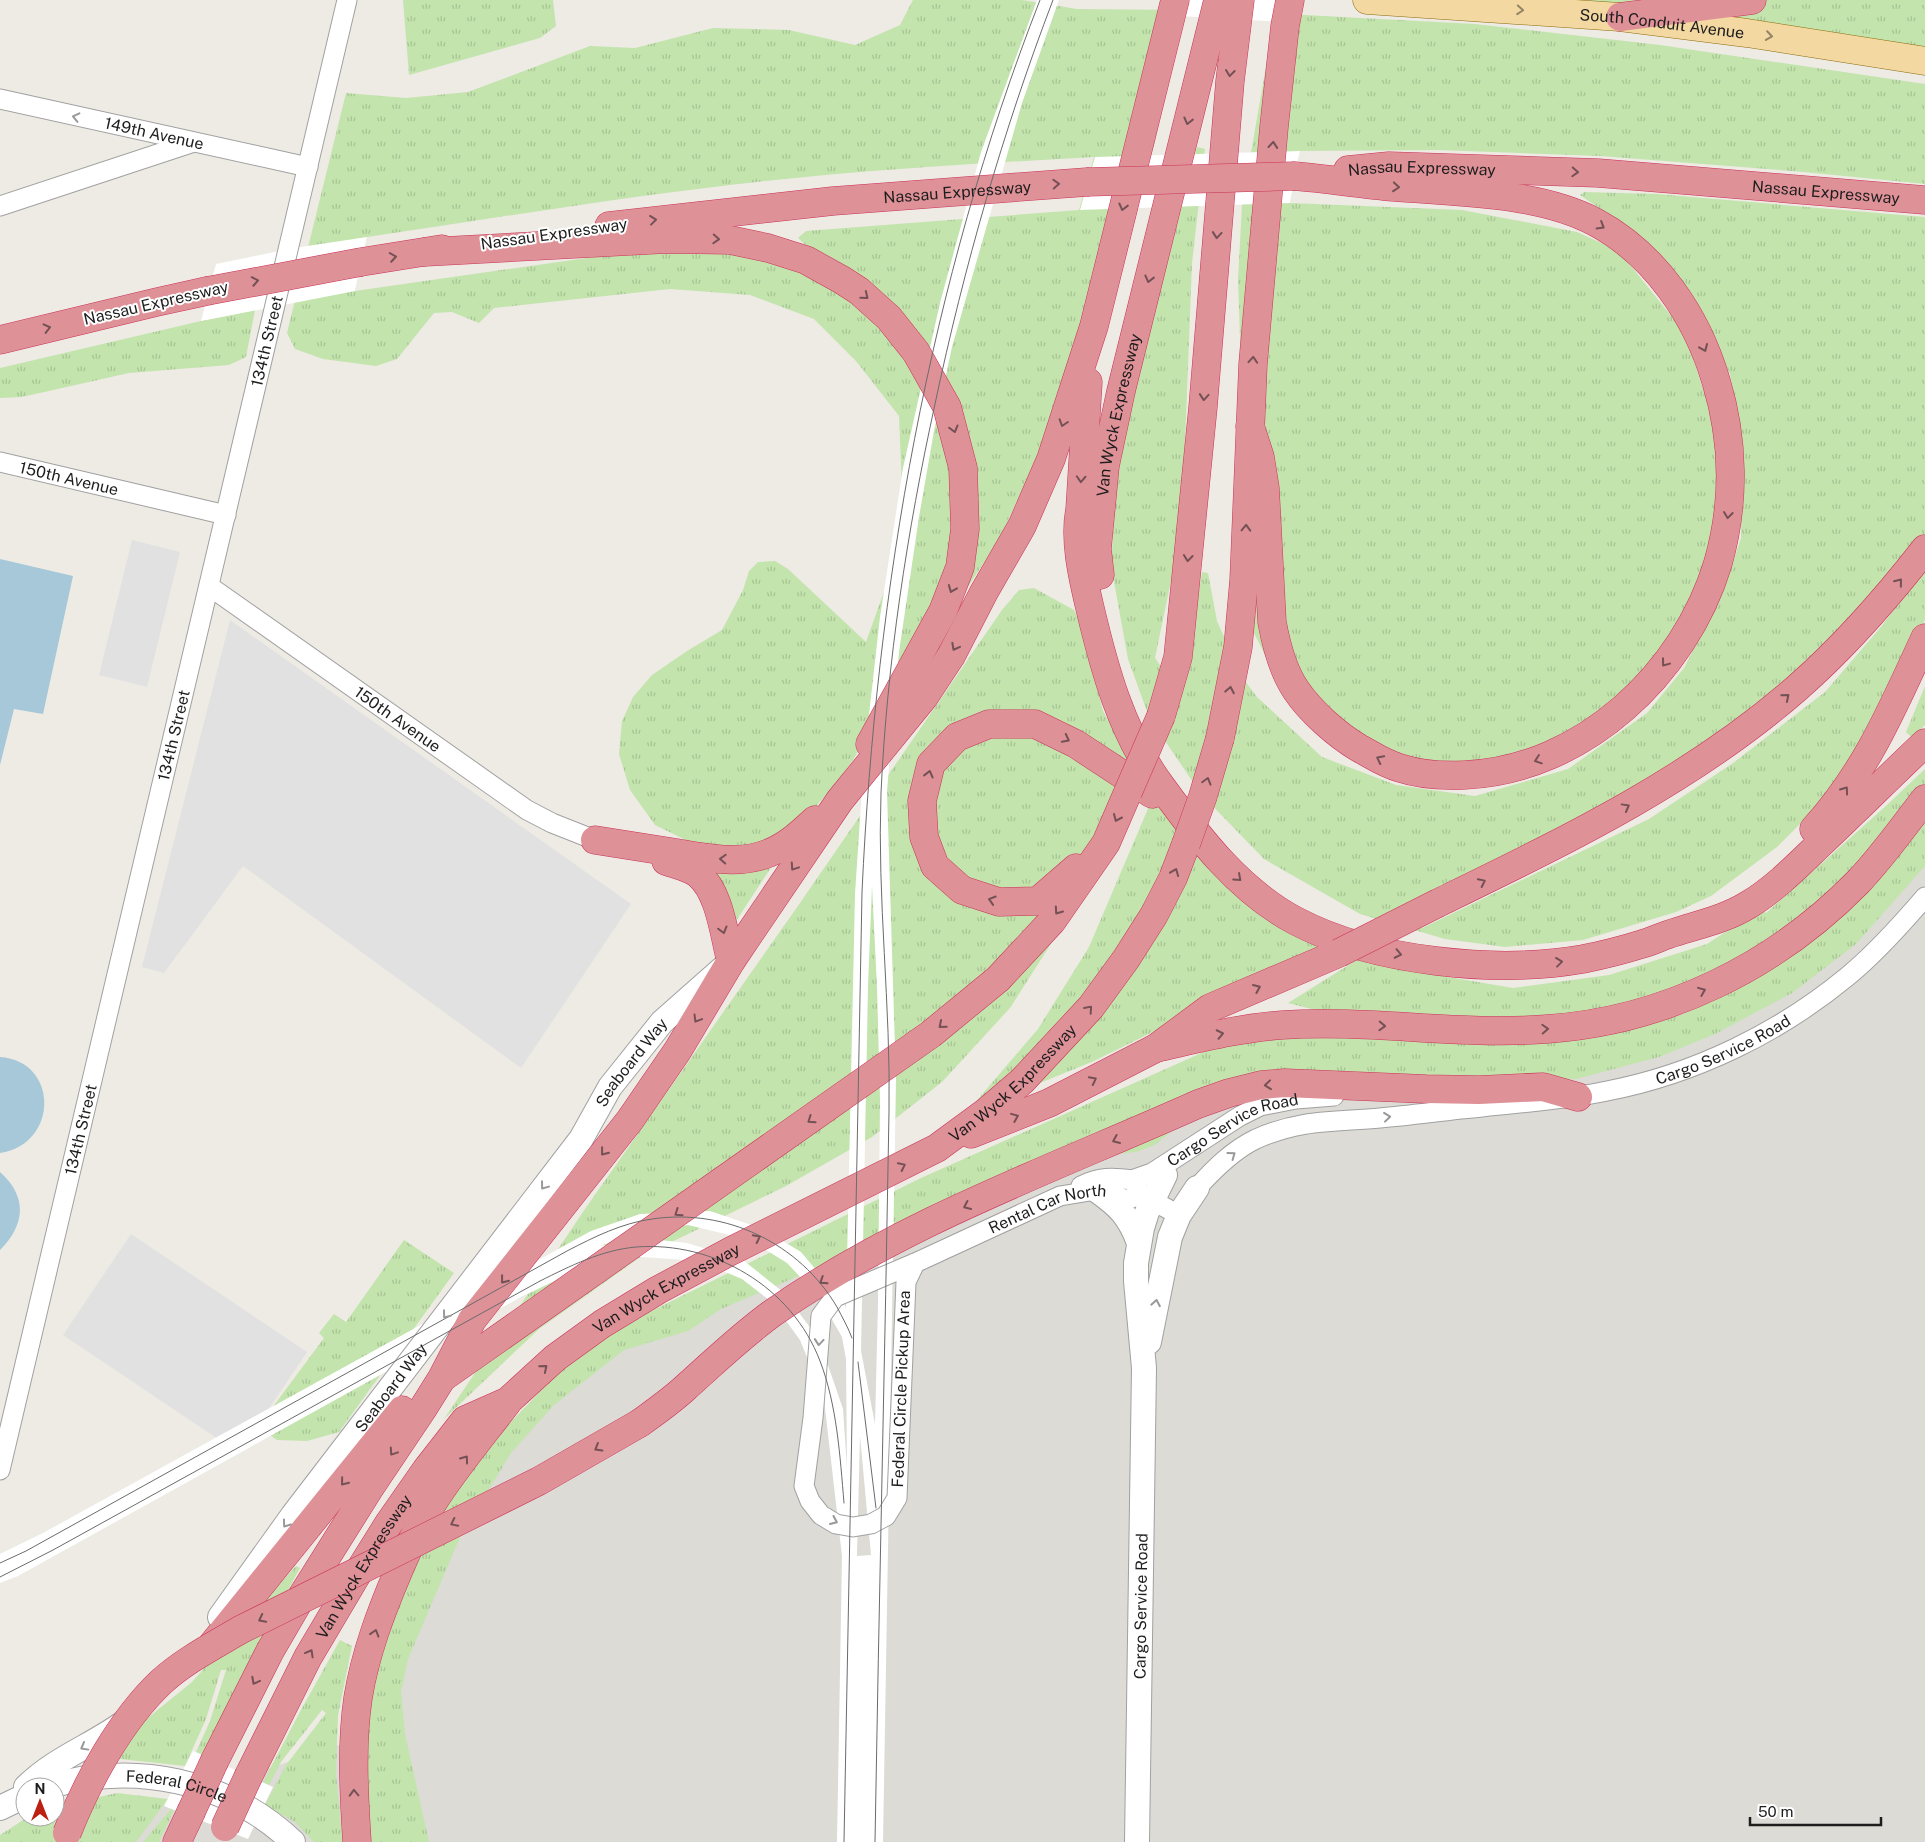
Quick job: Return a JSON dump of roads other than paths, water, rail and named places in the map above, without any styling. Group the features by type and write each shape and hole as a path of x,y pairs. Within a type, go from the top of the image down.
{"highway":[{"path":"153,1700 203,1655 226,1628 391,1425 630,1120 678,1050 731,961 840,800 924,696 950,656 1022,526 1051,459 1094,326 1175,0"},
{"path":"1620,18 1752,0"},
{"path":"442,1378 931,1034 998,979 1045,928 1106,843 1161,716 1178,657 1203,407 1230,81 1226,12"},
{"name":"Van Wyck Expressway","path":"1213,852 1132,698 1116,659 1104,614 1097,549 1105,466 1121,391 1226,12"},
{"name":"Van Wyck Expressway","path":"222,1834 249,1775 308,1658 389,1523 426,1470 466,1420 508,1401 534,1376 602,1324 658,1290 731,1251 938,1148 986,1112 1022,1081 1091,1007 1126,959 1154,915 1173,878 1203,796 1220,738 1238,647 1244,580 1253,364 1288,13"},
{"name":"Nassau Expressway","path":"0,340 207,291 425,252 570,231 772,207 962,190 1088,182 1296,176 1389,166 1598,173 1925,200"},
{"path":"1250,426 1260,457 1265,488 1272,622 1276,642 1287,672 1296,690 1346,741 1396,767 1436,775 1479,774 1501,771 1545,758 1589,734 1631,701 1666,663 1696,616 1717,567 1723,542 1730,493 1730,466 1725,415 1714,372 1696,331 1674,295 1646,260 1614,233 1594,221 1574,213 1546,206 1486,195 1296,176"},
{"path":"425,252 674,239 710,239 749,243 793,255 842,280 875,304 903,334 916,352 947,407 953,426 963,468 964,548 960,567 943,610 840,800 790,842 758,857 717,859 595,840"},
{"path":"1094,326 1085,406 1080,509 1077,523 1082,571 1101,654 1121,714 1135,746 1152,775 1213,852 1236,877 1272,906 1296,920 1350,942 1416,958 1484,964 1548,963 1613,952 1643,944 1674,932 1700,926 1737,911 1768,890 1825,840 1925,743"},
{"path":"938,1148 1049,1103 1156,1048 1210,1008 1339,953 1563,842 1629,806 1675,778 1748,728 1796,689 1851,637 1897,585 1925,549"},
{"path":"1674,932 1702,916 1779,862 1805,839 1826,815 1864,764 1880,735 1925,638"},
{"path":"1106,843 1038,900 999,902 962,890 936,866 924,837 922,801 932,764 957,737 989,724 1036,724 1076,744 1182,814"},
{"path":"1156,1048 1231,1032 1283,1025 1547,1030 1601,1022 1654,1009 1708,988 1781,948 1859,881 1925,799"},
{"path":"595,840 689,868 704,880 714,896 731,961"},
{"path":"65,1838 88,1785 115,1739 134,1713 161,1682 240,1630 539,1481 640,1423 684,1389 725,1351 774,1313 839,1271 921,1227 1006,1187 1198,1104 1229,1093 1261,1085 1316,1083 1479,1090 1543,1087 1578,1097"},
{"path":"178,1842 215,1760 270,1651 368,1489 442,1378 472,1320"},
{"path":"357,1842 354,1778 356,1725 362,1681 380,1614 417,1531 432,1504 508,1401"}],"main road":[{"name":"South Conduit Avenue","path":"1367,0 1620,18 1747,33 1925,61"}],"street":[{"name":"134th Street","path":"0,1470 347,0"},
{"name":"149th Avenue","path":"0,99 192,143 308,167"},
{"path":"0,206 192,143"},
{"name":"150th Avenue","path":"0,462 226,515"},
{"name":"150th Avenue","path":"210,586 527,810 552,823 595,840"},
{"name":"Cargo Service Road","path":"1144,1368 1164,1262 1170,1237 1179,1215 1197,1188 1218,1166 1255,1140 1297,1125 1332,1120 1379,1118 1578,1097 1635,1085 1669,1075 1710,1060 1770,1029 1822,995 1848,976 1925,897"},
{"name":"Seaboard Way","path":"36,1777 54,1764 115,1728 153,1700 204,1639 293,1514 580,1138 610,1087 662,1022 731,961"},
{"name":"Cargo Service Road","path":"1137,1842 1144,1368 1136,1281 1142,1228 1142,1192 1165,1175 1182,1152 1240,1116 1260,1106 1289,1100 1344,1096 1433,1099 1476,1107"},
{"path":"1142,1192 1152,1172 1182,1152"},
{"path":"1060,1196 1093,1180 1106,1177 1142,1192 1179,1215"},
{"path":"1096,1190 1117,1205 1122,1211 1132,1224 1139,1243"},
{"name":"Rental Car North","path":"915,1264 1060,1196 1096,1190 1108,1191 1125,1200 1142,1192"},
{"name":"Federal Circle Pickup Area","path":"915,1264 906,1282 897,1498 886,1516 871,1524 853,1527 836,1524 821,1515 810,1501 804,1486 813,1418 821,1316 835,1297 915,1264"},
{"name":"Federal Circle","path":"65,1783 84,1778 116,1775 143,1776 179,1781 210,1790 239,1802 265,1819 293,1842"}],"water":[{"path":"0,559 73,576 43,714 14,709 0,765"},
{"path":"0,1057 19,1062 33,1072 41,1087 44,1103 41,1120 33,1135 19,1146 0,1153"},
{"path":"0,1172 15,1191 20,1211 14,1231 0,1250"}],"tram line":[{"path":"844,1842 862,892 869,778 880,664 895,551 915,438 939,327 967,216 1001,107 1040,0"},
{"path":"875,1842 889,1112 888,1032 880,833 888,695 907,549 946,353 1001,149 1053,0"},
{"path":"0,1563 26,1551 567,1251 619,1227 641,1221 680,1217 707,1219 733,1225 758,1235 781,1248 821,1284 837,1307 852,1338"},
{"path":"0,1577 53,1550 540,1281 599,1255 636,1247 665,1247 694,1252 721,1261 747,1274 770,1291 790,1311 807,1335 826,1378 837,1431 844,1503"},
{"path":"858,1362 876,1508"}]}
